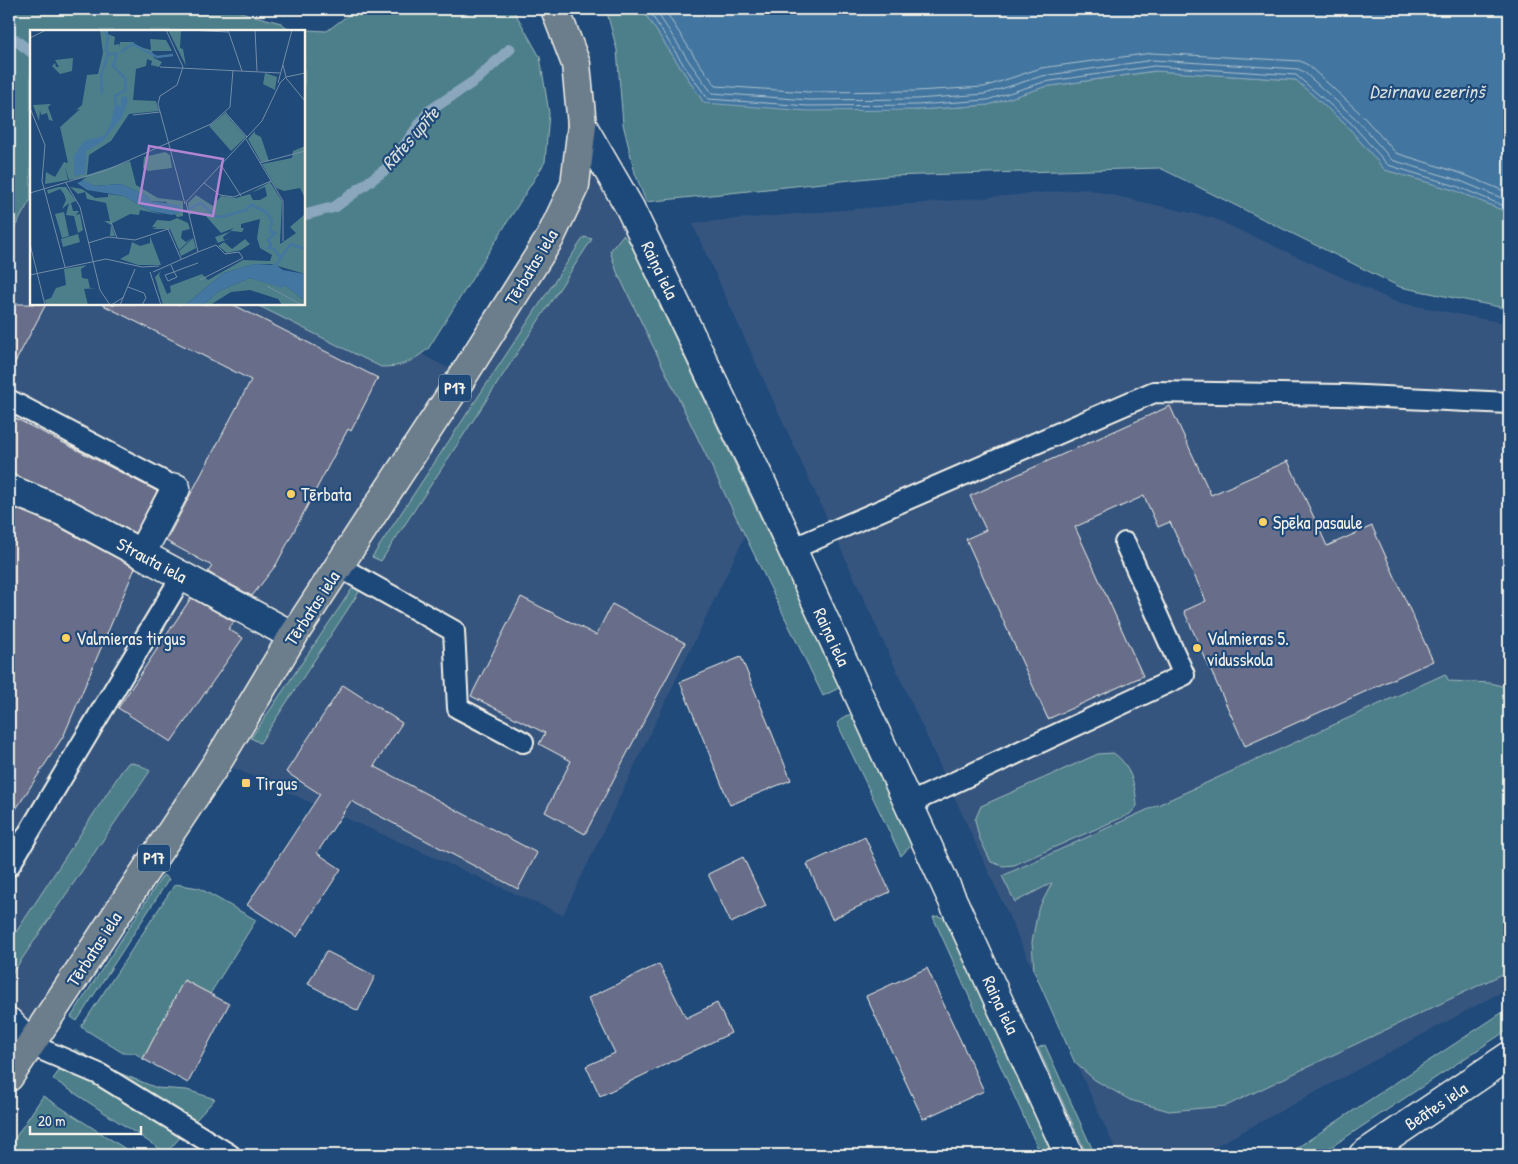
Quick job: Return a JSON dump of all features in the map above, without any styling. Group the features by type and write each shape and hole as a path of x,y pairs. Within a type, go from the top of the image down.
{"main road":[{"name":"P17","path":"555,9 576,64 582,125"},
{"name":"Tērbatas iela","path":"9,1077 218,761 292,636 463,376 550,238 575,185 582,125"}],"street":[{"name":"Raiņa iela","path":"582,125 630,208 792,549 1069,1155"},
{"path":"141,554 176,488"},
{"name":"Strauta iela","path":"9,489 62,511 292,636"},
{"path":"9,1022 31,1045"},
{"name":"Beātes iela","path":"1363,1155 1509,1056"}],"lane":[{"path":"792,549 1154,392 1343,395 1509,403"},
{"path":"9,400 176,488"},
{"path":"908,804 1184,675 1125,543"},
{"path":"338,566 454,631 458,708 523,742"},
{"path":"9,866 182,576"},
{"path":"31,1045 99,1074 230,1155"}],"shaded area":[{"path":"582,125 766,492 563,915 218,761 9,1077 9,213 30,178 30,305 305,305 305,293 463,376 550,238"},
{"name":"Valmieras 5. vidusskola","path":"1086,189 1213,218 1396,302 1509,324 1509,988 1199,1155 1118,1155 692,223"}],"green space":[{"path":"9,9 185,9 194,13 237,11 281,23 289,29 327,31 356,9 513,9 540,57 549,113 545,162 428,349 406,363 381,367 257,305 305,305 305,30 30,30 30,201 9,237"},
{"path":"606,9 642,9 704,103 917,110 988,105 1044,87 1156,71 1296,80 1347,126 1385,170 1454,190 1509,213 1509,309 1400,287 1160,168 888,176 646,202 635,173 623,124 617,50"},
{"path":"623,235 630,243 841,687 823,696 617,272 610,251"},
{"path":"584,237 592,239 381,561 372,557"},
{"path":"356,583 363,586 260,743 251,738"},
{"path":"1445,674 1449,681 1491,683 1509,688 1509,971 1226,1106 1169,1111 1130,1100 1095,1080 1075,1063 1034,971 1032,942 1038,910 1052,883 1015,902 1002,876"},
{"path":"853,714 913,843 901,856 837,723 845,716"},
{"path":"1113,753 1124,763 1131,776 1137,806 1130,814 1014,865 1003,866 991,862 979,837 975,820 981,806 1098,754"},
{"path":"129,762 140,765 150,771 9,978 9,943"},
{"path":"163,875 169,879 77,1021 71,1017"},
{"path":"175,884 199,888 256,920 210,994 184,981 143,1059 135,1053 123,1053 81,1027"},
{"path":"938,916 952,921 1060,1155 1041,1155 933,917"},
{"path":"1509,1008 1509,1029 1319,1155 1286,1155"},
{"path":"1045,1045 1095,1155 1087,1155 1038,1048"},
{"path":"75,1049 117,1072 157,1088 187,1090 215,1099 166,1153 53,1079"},
{"path":"43,1096 135,1155 9,1155 9,1147"}],"water":[{"name":"Dzirnavu ezeriņš","path":"642,9 1509,9 1509,213 1454,190 1385,170 1347,126 1296,80 1154,71 1044,87 988,105 917,110 808,111 704,103"}],"building":[{"path":"9,304 45,305 9,374"},
{"path":"103,305 234,305 378,378 351,431 348,429 276,565 252,596 208,572 212,566 166,541 251,380"},
{"path":"1170,406 1211,495 1288,461 1327,546 1372,526 1433,661 1245,746 1184,611 1206,601 1170,522 1158,527 1144,496 1075,527 1143,676 1048,719 966,539 986,530 970,496"},
{"path":"9,415 157,491 135,533 68,497 9,474"},
{"path":"9,506 55,525 135,568 64,735 9,820"},
{"path":"521,597 596,635 612,604 685,643 585,834 545,812 571,761 539,744 545,733 471,696"},
{"path":"191,598 234,622 228,629 243,638 171,742 118,708"},
{"path":"741,657 791,780 730,805 680,682"},
{"path":"343,685 402,723 374,766 537,853 518,889 351,801 317,853 341,869 297,937 247,905 320,794 286,772"},
{"path":"865,837 890,892 832,919 807,864"},
{"path":"743,857 766,906 731,923 708,874"},
{"path":"326,951 375,976 358,1011 308,984"},
{"path":"659,964 686,1018 717,1003 731,1033 600,1096 586,1066 615,1053 588,998"},
{"path":"927,968 984,1091 923,1119 866,996"},
{"path":"184,980 229,1004 188,1083 143,1059"}],"waterway":[{"name":"Rātes upīte","path":"9,35 30,51"},
{"name":"Rātes upīte","path":"305,215 335,207 390,166 429,111 476,80 510,49"}],"place":[{"name":"Tērbata","path":"291,494"},
{"name":"Spēka pasaule","path":"1263,522"},
{"name":"Valmieras tirgus","path":"66,638"},
{"name":"Valmieras 5. vidusskola","path":"1197,648"},
{"name":"Tirgus","path":"246,783"}]}
